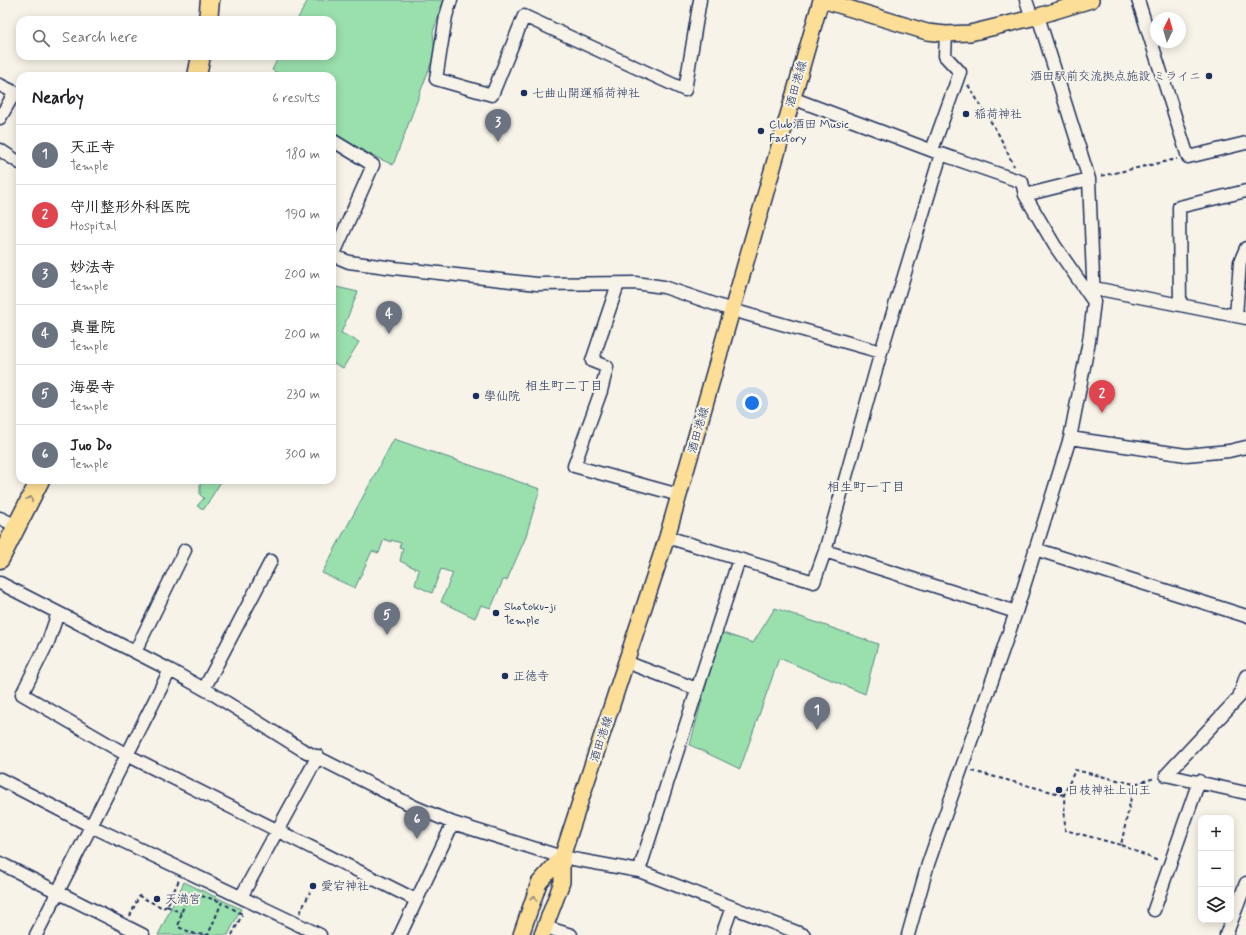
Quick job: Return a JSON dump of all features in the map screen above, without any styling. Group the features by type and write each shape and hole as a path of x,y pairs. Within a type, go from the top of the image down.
{"highway":[{"path":"208,16 210,0"},
{"path":"198,72 200,60"},
{"path":"0,559 38,484"}],"main road":[{"path":"821,0 927,32 946,34 970,33 1035,17 1091,0"},
{"name":"酒田港線","path":"543,931 562,882 562,856 667,537 821,0"},
{"name":"酒田港線","path":"521,935 539,883 562,856"}],"street":[{"path":"451,0 446,16 436,79 492,95 524,16 685,90 700,0"},
{"path":"908,935 928,864 1016,612 1070,438 1089,341 1094,302 1089,179 1035,17 1026,0"},
{"path":"1138,0 1188,157 1246,143"},
{"path":"667,537 814,582 825,551 936,152 960,72 945,56 946,34"},
{"path":"0,85 16,93"},
{"path":"0,118 16,94"},
{"path":"792,98 936,152 1022,182 1025,195 1055,246 1094,302"},
{"path":"336,142 373,165 336,248"},
{"path":"0,150 16,160"},
{"path":"1025,195 1089,179"},
{"path":"1180,305 1179,207 1246,191"},
{"path":"1094,288 1241,317 1240,262 1245,252"},
{"path":"336,256 349,262 529,283 635,283 664,287 732,310 881,352"},
{"path":"618,284 592,362 607,367 601,391 574,466 679,495"},
{"path":"1070,438 1186,455 1229,451 1246,447"},
{"path":"0,518 17,526"},
{"path":"1035,549 1246,616"},
{"path":"135,652 185,550"},
{"path":"825,551 1016,612"},
{"path":"639,871 739,559"},
{"path":"204,689 272,561"},
{"path":"0,583 170,670 204,689 301,749 318,756 415,807 453,823 562,856 639,871 804,935"},
{"path":"58,613 48,642 22,694 127,755 416,900"},
{"path":"626,662 697,689"},
{"path":"36,935 170,670"},
{"path":"1166,775 1243,698 1246,676"},
{"path":"245,899 277,830 318,756"},
{"path":"1166,775 1246,793"},
{"path":"0,779 91,826 320,935"},
{"path":"1154,910 1198,781"},
{"path":"400,935 453,823"},
{"path":"0,863 143,935"},
{"path":"1226,935 1246,883"},
{"path":"722,935 732,907"},
{"path":"543,931 571,935"}],"path":[{"path":"960,72 999,135 1022,182"},
{"path":"1089,179 1188,157"},
{"path":"961,768 1064,795"},
{"path":"1166,775 1134,784 1075,770 1064,795 1065,830 1121,844 1169,866"},
{"path":"1121,844 1134,784"},
{"path":"167,906 180,879"},
{"path":"300,913 310,892"},
{"path":"125,926 139,896 162,908 167,906 182,913"},
{"path":"224,896 222,902 208,935 194,935 178,927 188,899 194,896 204,896 222,902 242,914"},
{"path":"232,935 242,914 245,899"}],"green space":[{"path":"308,0 444,0 433,32 435,53 393,165 336,138 336,72 276,72 272,70 277,60 336,60 336,16 299,16"},
{"path":"336,287 358,292 341,333 359,342 343,368 336,364"},
{"path":"394,439 540,489 525,539 507,580 503,580 491,608 481,605 475,618 441,602 453,573 441,569 432,593 415,585 419,570 400,561 403,548 399,547 401,543 391,540 391,542 384,539 379,553 372,551 355,588 322,573"},
{"path":"200,484 220,484 204,509 197,506 204,498 200,495"},
{"path":"775,608 878,644 865,694 779,658 740,769 690,745 720,632 753,643"},
{"path":"184,882 241,909 228,935 158,935"}],"place":[{"name":"酒田駅前交流拠点施設 ミライニ","path":"1209,76"},
{"name":"七曲山開運稲荷神社","path":"524,93"},
{"name":"稲荷神社","path":"966,114"},
{"name":"Club酒田 Music Factory","path":"761,131"},
{"name":"妙法寺","path":"498,142"},
{"name":"真量院","path":"389,334"},
{"name":"學仙院","path":"476,396"},
{"name":"守川整形外科医院","path":"1102,413"},
{"name":"Shotoku-ji Temple","path":"496,613"},
{"name":"海晏寺","path":"387,635"},
{"name":"正徳寺","path":"505,676"},
{"name":"天正寺","path":"817,730"},
{"name":"日枝神社上山王","path":"1059,790"},
{"name":"Juo Do","path":"417,839"},
{"name":"愛宕神社","path":"313,886"},
{"name":"天満宮","path":"157,899"}],"district":[{"name":"相生町二丁目","path":"564,385"},
{"name":"相生町一丁目","path":"866,486"}]}
